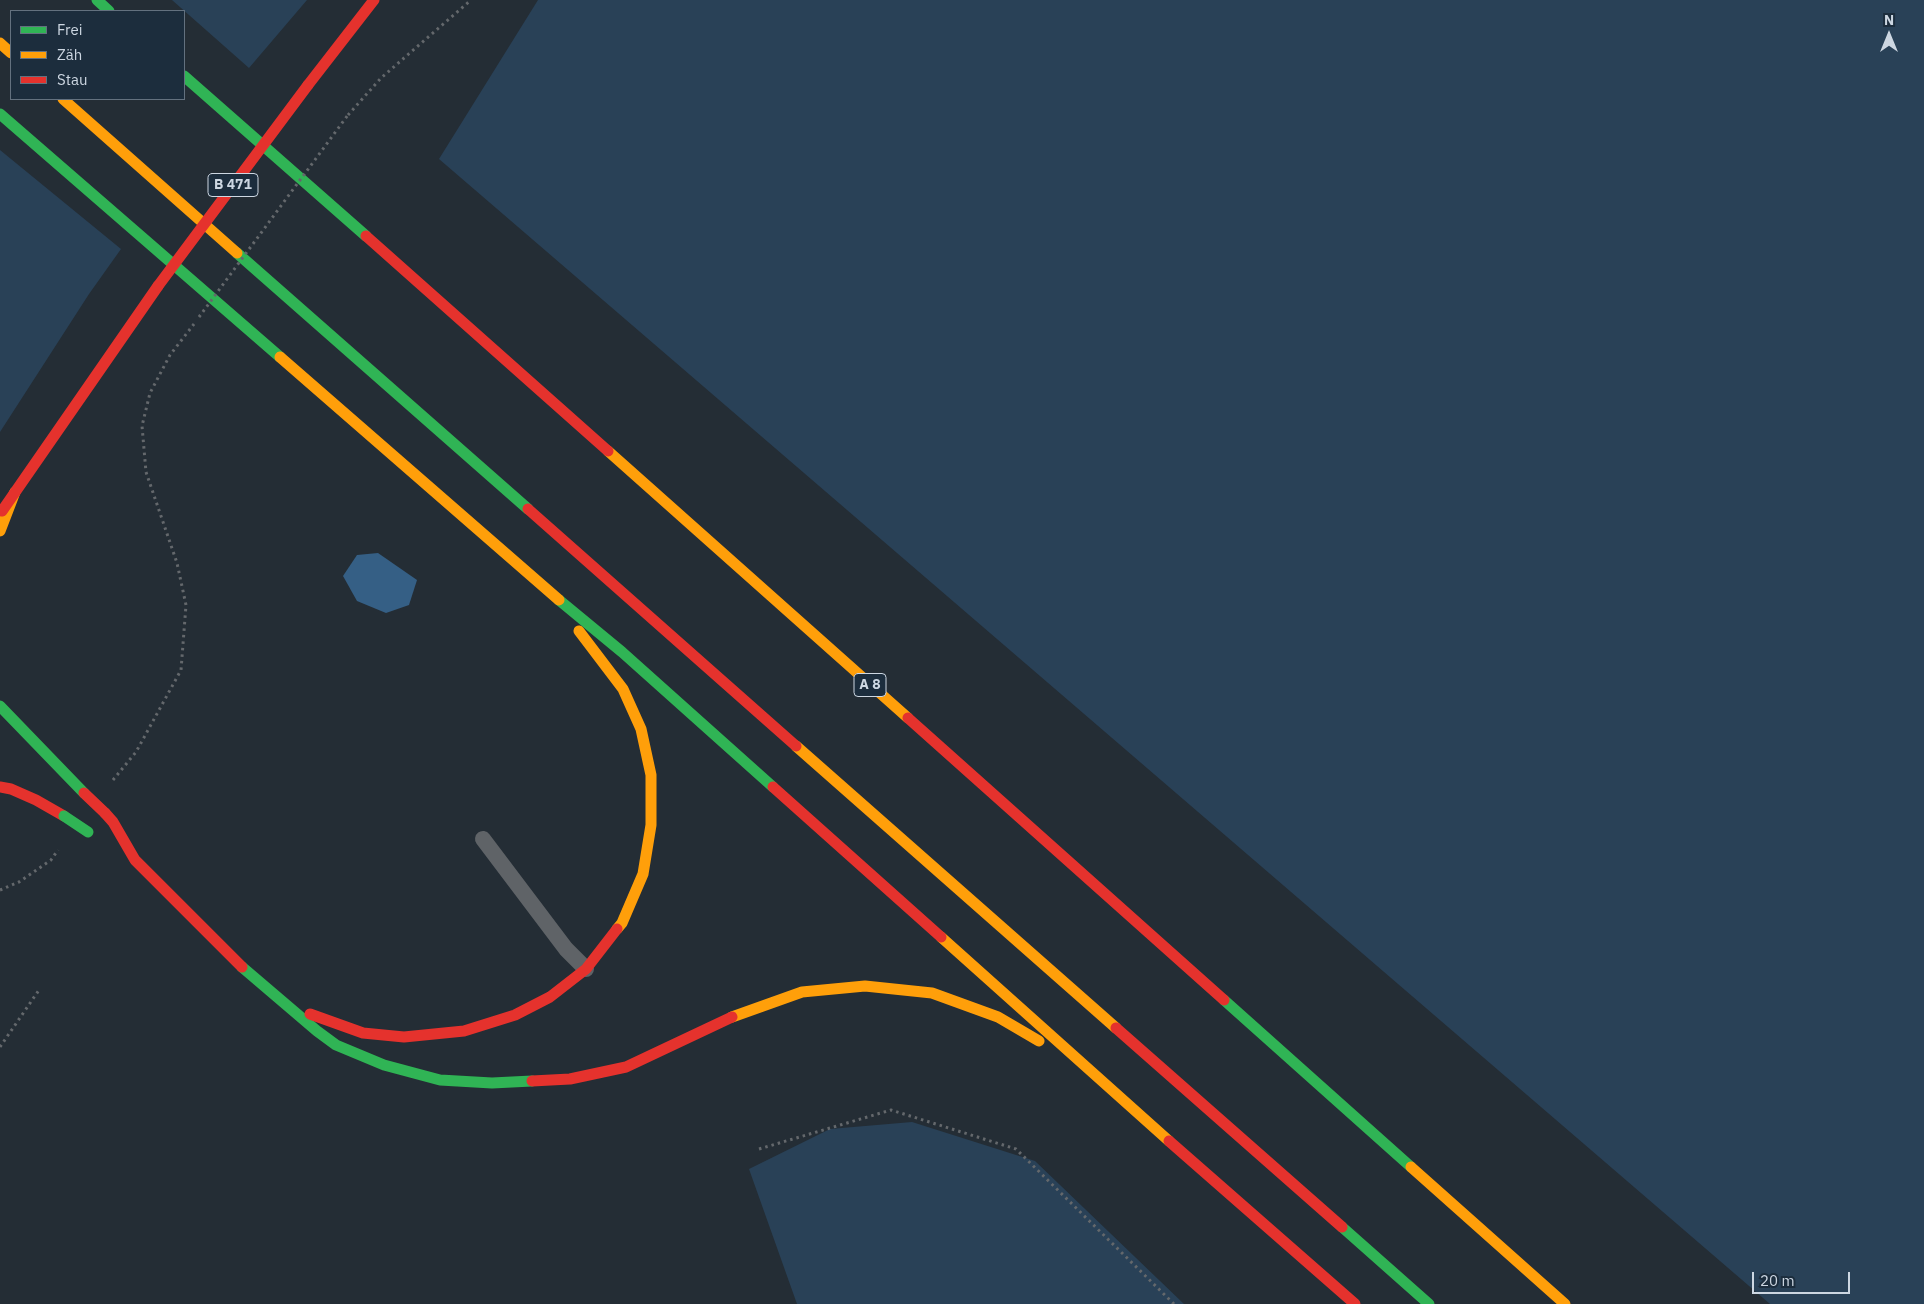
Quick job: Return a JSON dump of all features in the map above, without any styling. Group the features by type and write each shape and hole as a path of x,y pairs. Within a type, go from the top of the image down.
{"main road":[{"path":"97,0 109,10"},
{"name":"B 471","path":"0,514 158,286 374,0"},
{"path":"0,44 10,52"},
{"name":"A 8","path":"185,77 360,230 1566,1304"},
{"path":"64,100 1429,1304"},
{"path":"0,114 541,585 622,652 1094,1074 1355,1304"},
{"path":"0,531 15,492"},
{"path":"288,1005 363,1033 404,1037 464,1031 515,1015 550,997 586,969 622,923 643,874 651,825 651,775 642,729 623,689 541,585"},
{"path":"0,706 113,822 136,860 247,972 336,1045 384,1066 440,1080 492,1083 570,1079 626,1067 743,1012 802,992 865,986 932,993 998,1017 1094,1074"},
{"path":"0,786 36,800 92,835"},
{"path":"112,846 136,860"}],"lane":[{"path":"482,840 566,949 586,969"}],"path":[{"path":"112,783 136,752 181,670 186,605 177,563 146,472 142,426 150,393 170,355 348,115 380,78 471,0"},
{"path":"0,890 19,882 50,860 63,844"},
{"path":"0,1047 39,990"},
{"path":"759,1149 891,1110 1016,1149 1174,1304"}],"shaded area":[{"path":"172,0 307,0 249,68"},
{"path":"538,0 1924,0 1924,1304 1770,1304 439,159"},
{"path":"0,150 121,249 89,294 0,432"},
{"path":"378,553 417,580 409,605 386,613 357,601 343,576 357,555"},
{"path":"912,1122 1035,1161 1184,1304 797,1304 749,1169 830,1129"}],"traffic: fast":[{"path":"97,0 108,10"},
{"path":"185,77 366,236"},
{"path":"0,114 280,357"},
{"path":"237,253 528,509"},
{"path":"559,600 622,652 773,787"},
{"path":"0,706 84,793"},
{"path":"64,816 88,832"},
{"path":"242,967 336,1045 384,1065 440,1080 492,1083 532,1081"},
{"path":"1224,1000 1411,1167"},
{"path":"1342,1227 1429,1304"}],"traffic: slow":[{"path":"0,43 10,52"},
{"path":"64,100 237,253"},
{"path":"280,357 559,600"},
{"path":"608,451 908,718"},
{"path":"0,531 15,492"},
{"path":"579,631 623,689 641,729 651,775 651,825 643,874 622,923 617,929"},
{"path":"796,746 1116,1028"},
{"path":"941,937 1169,1141"},
{"path":"732,1017 802,992 865,986 932,993 998,1017 1039,1041"},
{"path":"1411,1167 1565,1304"}],"traffic: jam":[{"path":"308,85 374,0"},
{"path":"158,286 308,85"},
{"path":"366,236 608,451"},
{"path":"2,511 158,286"},
{"path":"528,509 796,746"},
{"path":"908,718 1224,1000"},
{"path":"0,787 11,789 36,800 64,816"},
{"path":"773,787 941,937"},
{"path":"84,793 105,813"},
{"path":"105,813 113,822 135,860 242,967"},
{"path":"310,1014 363,1033 404,1037 464,1031 515,1015 550,997 586,969 617,929"},
{"path":"532,1081 570,1079 626,1067 732,1017"},
{"path":"1116,1028 1342,1227"},
{"path":"1169,1141 1355,1304"}]}
